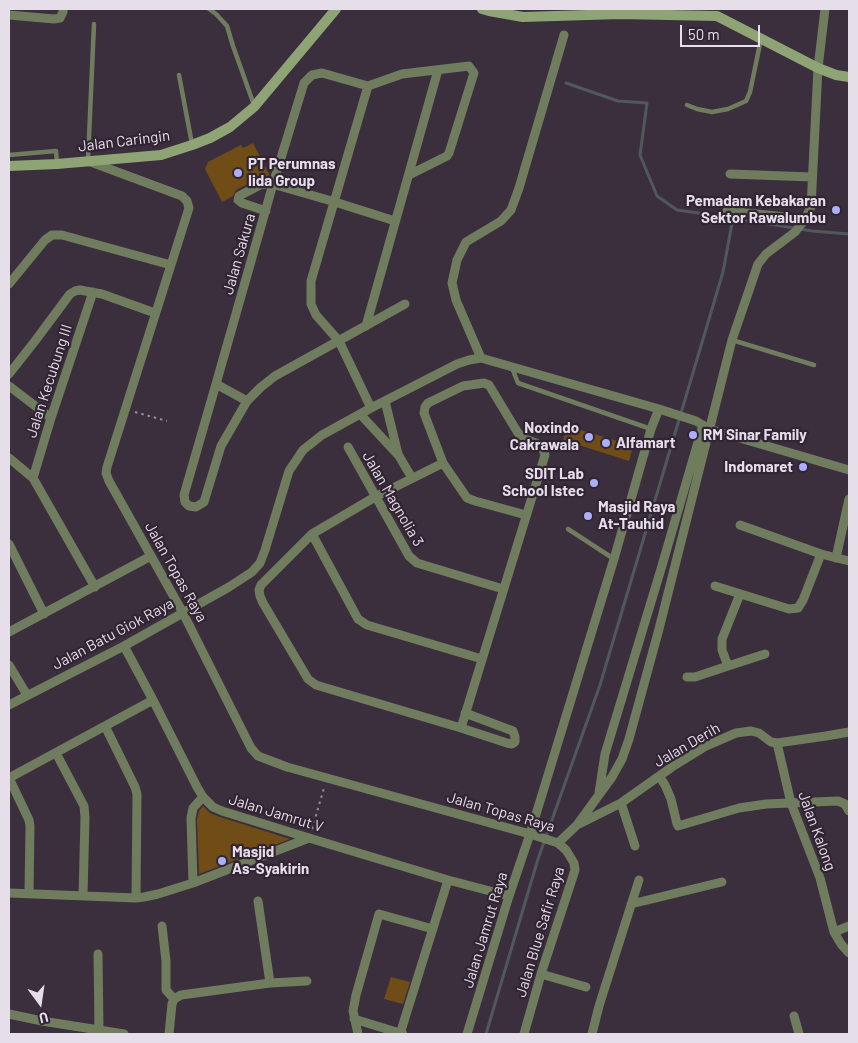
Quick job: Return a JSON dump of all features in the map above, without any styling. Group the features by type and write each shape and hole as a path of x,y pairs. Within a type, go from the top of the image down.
{"main road":[{"path":"482,9 523,17 620,12 717,16 818,68 836,75 849,77"},
{"name":"Jalan Caringin","path":"9,166 161,155 210,138 230,126 254,107 332,10"}],"street":[{"path":"9,15 54,19 60,18 64,9"},
{"path":"598,796 605,754 703,425 758,264 766,254 800,225 811,207 818,68 825,9"},
{"path":"481,358 456,300 452,283 458,260 466,242 501,221 511,210 564,35"},
{"path":"371,408 339,341 316,315 311,304 311,281 368,86 402,74 470,66 474,73 449,153 447,156 409,174"},
{"path":"366,326 438,70"},
{"name":"Jalan Sakura","path":"247,401 221,446 204,502 196,507 189,506 185,502 184,496 273,184 304,83 312,75 322,73 368,86"},
{"name":"Jalan Topas Raya","path":"88,161 182,196 188,201 189,208 106,474 183,613 251,748 258,756 287,767 556,842"},
{"path":"730,174 812,177"},
{"path":"266,211 242,203 238,200 239,196 260,184 269,183 395,221"},
{"path":"727,211 800,225"},
{"path":"9,284 44,240 52,235 62,235 171,265"},
{"path":"9,374 72,292 80,290 102,294 155,314"},
{"name":"Jalan Kecubung III","path":"34,478 51,418 93,292"},
{"path":"216,384 247,401 275,376 405,304"},
{"path":"412,478 399,456 360,414 457,364 481,358 663,410 703,425 849,470"},
{"path":"461,728 545,455 543,449 525,439 518,432 489,385 484,383 463,386 428,403 424,413 442,462 468,498 526,515"},
{"path":"9,386 51,418"},
{"path":"385,401 399,456"},
{"name":"Jalan Jamrut Raya","path":"468,1034 509,896 534,835 651,428 663,410"},
{"name":"Jalan Batu Giok Raya","path":"9,705 124,646 230,587 252,572 260,563 265,550 289,471 293,464 303,450 322,435 360,414"},
{"path":"556,842 577,825 622,760 661,619 703,425"},
{"name":"Jalan Magnolia 3","path":"348,447 409,556 417,563 503,589"},
{"path":"9,458 34,478 95,586"},
{"path":"442,462 375,497 312,534 261,585 259,590 263,603 308,679 316,685 507,743 512,744 514,742 513,731 466,713"},
{"path":"836,558 849,499"},
{"path":"740,525 821,554 849,561"},
{"path":"312,534 358,619 367,625 482,659"},
{"path":"9,544 44,614"},
{"path":"715,586 789,609 798,608 821,554"},
{"path":"9,632 151,556"},
{"path":"728,666 722,650 722,639 740,594"},
{"name":"Jalan Jamrut V","path":"124,646 197,787 203,797 213,807 222,812 448,880 509,896"},
{"path":"687,677 695,677 765,654"},
{"path":"9,665 26,695"},
{"path":"28,893 30,826 9,778 153,700"},
{"path":"105,726 135,787 136,898"},
{"name":"Jalan Derih","path":"577,825 621,803 706,746 736,733 751,731 759,733 771,742 777,743"},
{"path":"777,743 849,732"},
{"name":"Jalan Kalong","path":"777,743 791,803 820,878 834,932 849,953"},
{"path":"56,752 84,806 83,896"},
{"path":"659,776 666,786 671,799 678,826 739,808 766,804 838,802 845,804 849,811"},
{"path":"193,883 191,818 193,808 203,797"},
{"path":"621,803 635,846"},
{"path":"9,893 136,898 158,894 193,883 309,838"},
{"name":"Jalan Blue Safir Raya","path":"524,1034 541,974 576,870 566,850 556,842"},
{"path":"354,1019 401,1034 448,880"},
{"path":"592,1034 639,880"},
{"path":"631,904 722,882"},
{"path":"258,901 270,983"},
{"path":"358,1034 353,1011 379,914 433,929"},
{"path":"162,926 166,961 166,990 174,999"},
{"path":"834,932 849,926"},
{"path":"98,954 99,1030"},
{"path":"541,974 586,987"},
{"path":"169,1034 172,1004 174,999 181,995 270,983 307,981"},
{"path":"9,1014 124,1034"},
{"path":"794,1016 799,1034"}],"lane":[{"path":"209,9 227,26 254,107"},
{"path":"88,161 94,24"},
{"path":"687,105 712,112 728,109 746,101 750,92 761,38"},
{"path":"179,75 192,145"},
{"path":"9,155 56,150 57,164"},
{"path":"732,340 814,366"},
{"path":"512,368 518,383 651,428"},
{"path":"568,530 614,559"}],"path":[{"path":"125,410 167,421"},
{"path":"309,838 327,777"}],"building":[{"name":"PT Perumnas Iida Group","path":"253,143 269,177 257,179 236,190 233,196 222,202 205,169 208,162 241,145 243,148"},
{"path":"568,426 633,446 629,461 563,440"},
{"name":"Masjid As-Syakirin","path":"203,806 210,813 220,817 290,839 199,874 197,819 199,811"},
{"path":"391,977 410,982 403,1004 384,999"}],"waterway":[{"path":"566,83 618,101 647,103 640,155 657,196 677,210 733,218"},
{"path":"486,1034 538,859 600,685 723,272 733,218 812,231 849,234"}],"place":[{"name":"PT Perumnas Iida Group","path":"238,173"},
{"name":"Pemadam Kebakaran Sektor Rawalumbu","path":"836,210"},
{"name":"RM Sinar Family","path":"693,435"},
{"name":"Noxindo Cakrawala","path":"589,437"},
{"name":"Alfamart","path":"606,443"},
{"name":"Indomaret","path":"803,467"},
{"name":"SDIT Lab School Istec","path":"594,483"},
{"name":"Masjid Raya At-Tauhid","path":"588,516"},
{"name":"Masjid As-Syakirin","path":"222,861"}]}
